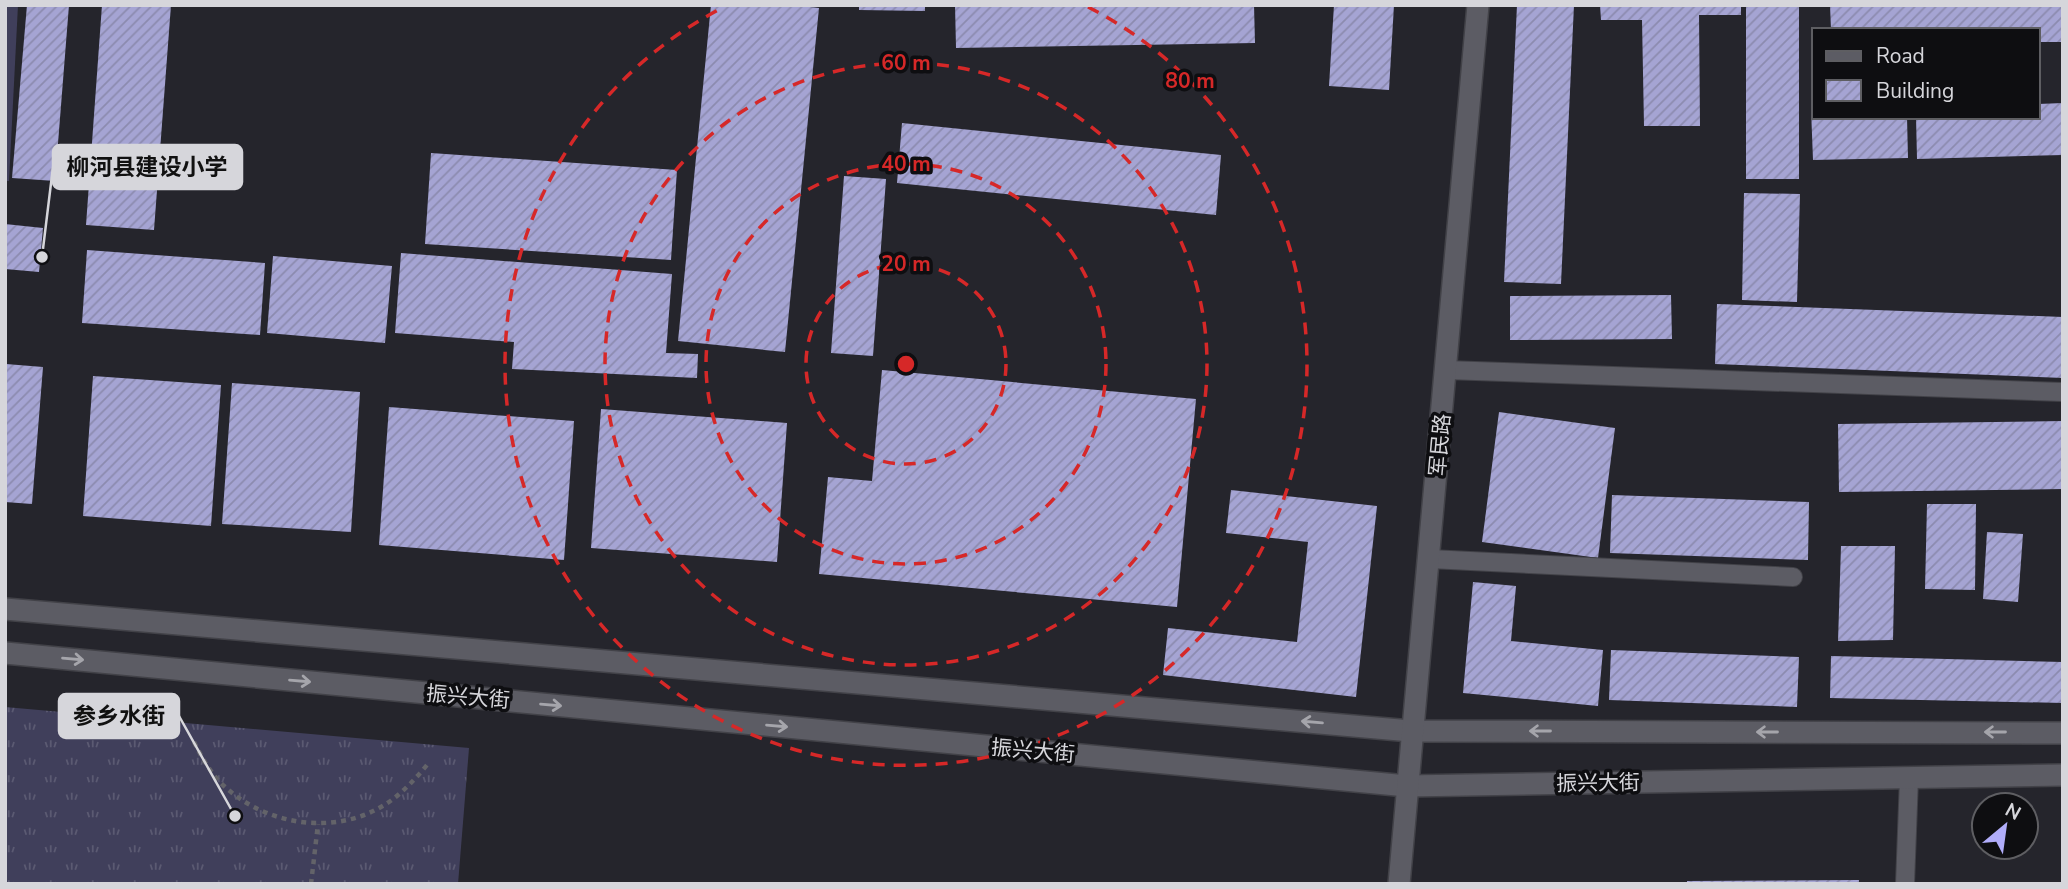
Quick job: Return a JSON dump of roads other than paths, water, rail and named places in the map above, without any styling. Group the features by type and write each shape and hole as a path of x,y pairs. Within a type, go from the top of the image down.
{"street":[{"name":"军民路","path":"1399,884 1478,5"},
{"path":"5,609 1411,731 2063,733"},
{"name":"振兴大街","path":"5,653 1406,786 2063,775"}],"lane":[{"path":"1446,370 2063,392"},
{"path":"1430,559 1793,578"},
{"path":"1905,884 1909,778"}],"place":[{"name":"柳河县建设小学","path":"42,257"},
{"name":"参乡水街","path":"235,816"}]}
